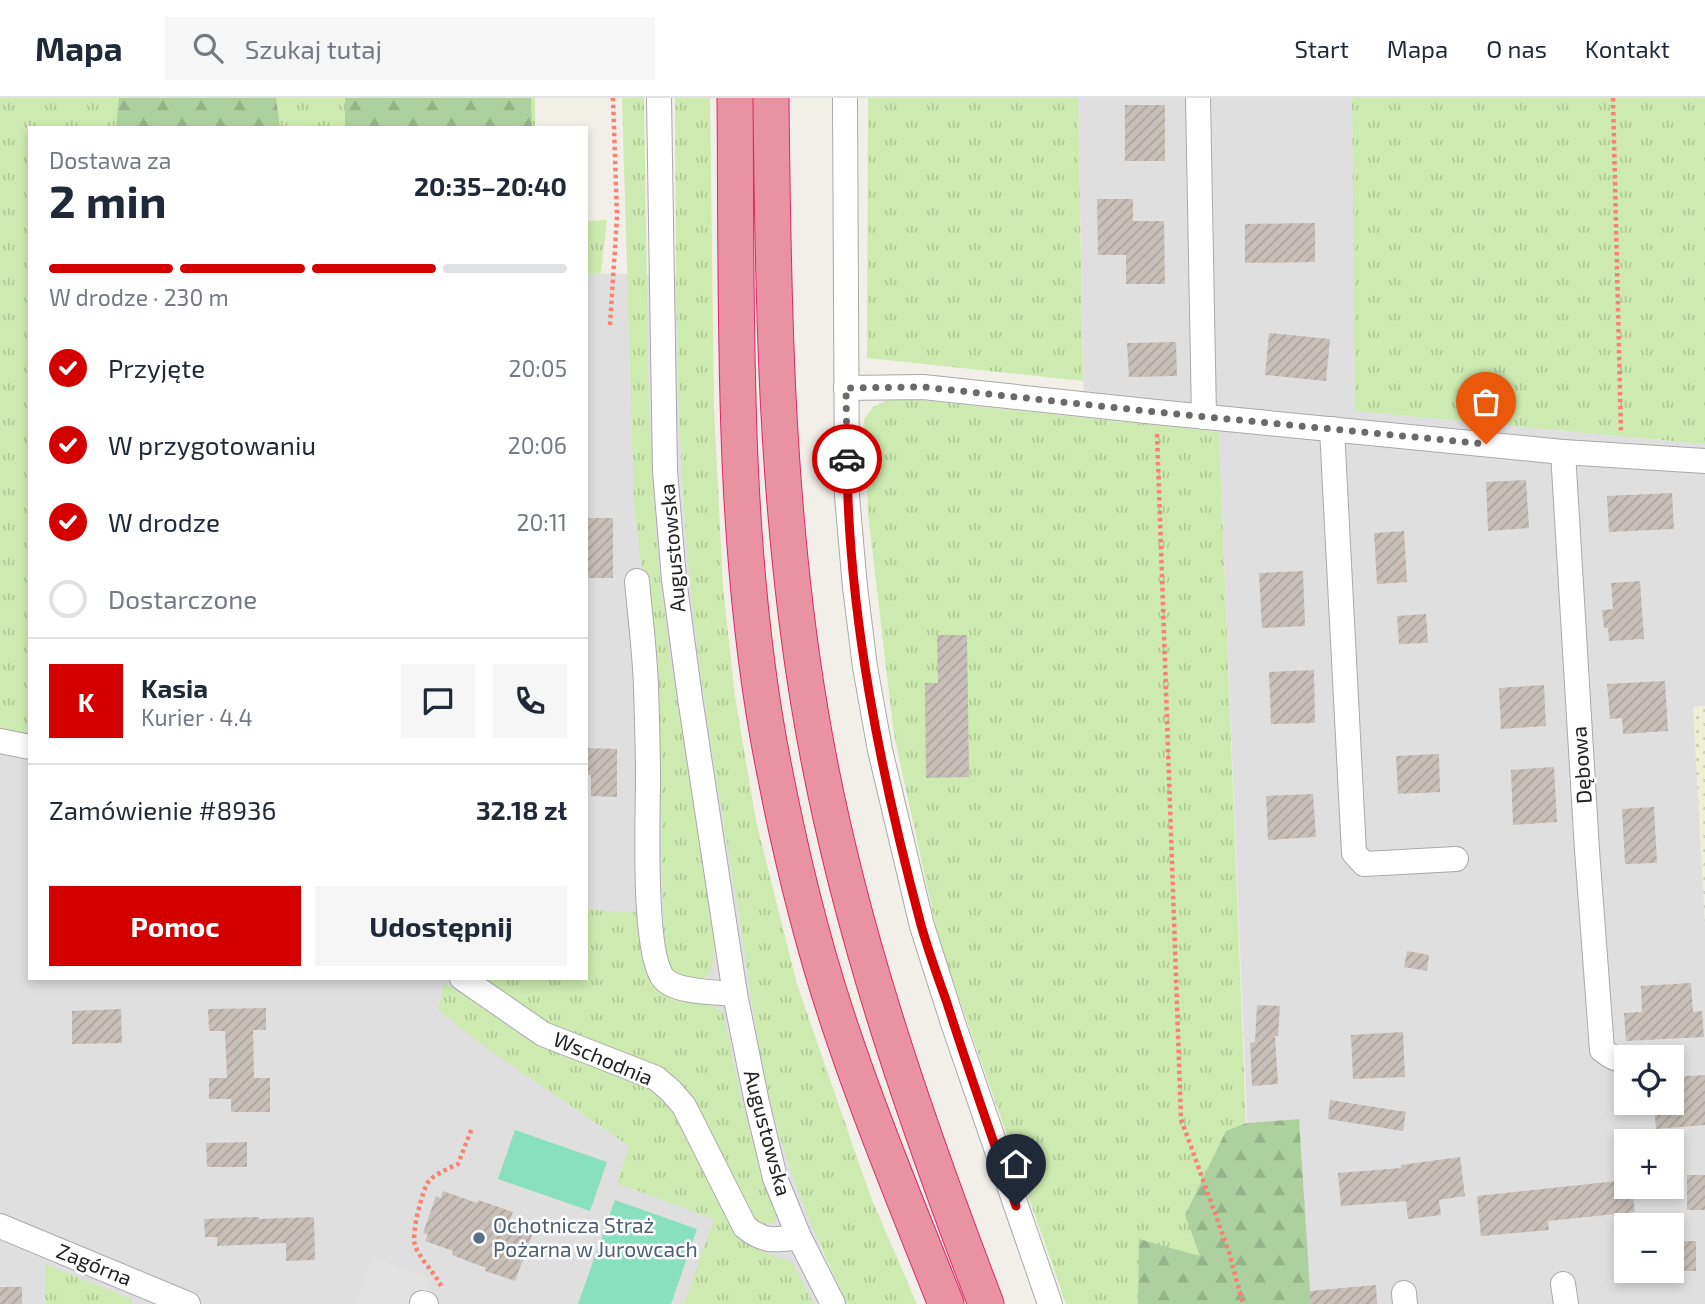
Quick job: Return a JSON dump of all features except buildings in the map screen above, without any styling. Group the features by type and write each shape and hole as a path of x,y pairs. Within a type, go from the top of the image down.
{"highway":[{"path":"735,98 736,346 741,479 748,577 769,740 804,901 835,1012 884,1149 946,1304"},
{"path":"771,98 777,396 791,565 810,709 856,922 892,1043 986,1304"}],"street":[{"name":"Augustowska","path":"659,98 666,471 674,579 736,994 757,1104 775,1178 799,1237 832,1304"},
{"path":"845,98 847,496 865,667 882,762 922,926 1050,1304"},
{"path":"1198,98 1204,416"},
{"path":"846,388 923,387 1563,452 1705,461"},
{"path":"1332,429 1354,853 1364,864 1456,859"},
{"name":"Dębowa","path":"1563,452 1602,1050 1614,1059"},
{"name":"Augustowska","path":"637,581 646,685 648,881 654,956 663,978 673,986 736,994"},
{"path":"0,741 28,747"},
{"name":"Wschodnia","path":"465,980 543,1034 656,1078 684,1106 745,1227 757,1237 770,1240 799,1237"},
{"name":"Zagórna","path":"0,1226 188,1304"}],"path":[{"path":"610,325 617,217 612,98"},
{"path":"1613,98 1622,456"},
{"path":"1156,412 1181,1119 1229,1252 1243,1304"},
{"path":"429,1300 441,1285 415,1245 413,1231 429,1181 458,1164 472,1128"}],"shaded area":[{"path":"1078,98 1352,98 1356,411 1705,444 1705,1304 1311,1304 1298,1119 1247,1123 1219,432 1084,417"},
{"path":"588,273 676,275 686,537 698,651 793,1173 824,1256 848,1304 0,1304 0,571 28,571 28,980 588,980"},
{"path":"372,1257 431,1279 422,1304 355,1304"}],"green space":[{"path":"0,98 535,98 535,126 28,126 28,735 0,729"},
{"path":"119,98 276,98 280,126 116,126"},
{"path":"345,98 531,98 532,126 345,126"},
{"path":"622,98 644,98 649,421 658,563 713,930 711,970 699,980 687,979 677,974 667,961 664,950 659,737 634,504"},
{"path":"675,98 710,98 714,408 723,587 735,697 756,821 797,984 870,1195 917,1304 848,1304 820,1245 795,1182 775,1119 760,1055 706,714 690,581 682,481 678,372"},
{"path":"868,98 1078,98 1083,381 867,358"},
{"path":"1352,98 1705,98 1705,444 1355,411"},
{"path":"607,220 601,273 588,273 588,221"},
{"path":"893,397 1219,432 1246,1123 1311,1304 1066,1304 939,941 894,735 868,514 864,419 873,407"},
{"path":"1705,706 1705,926 1693,707"},
{"path":"588,910 637,912 642,959 652,981 683,1000 712,1005 723,1013 741,1097 776,1220 765,1224 754,1220 693,1098 681,1083 651,1066 551,1026 485,980 588,980"},
{"path":"444,983 539,1042 639,1083 669,1104 732,1227 759,1250 792,1262 814,1304 684,1304 714,1219 617,1183 629,1146 488,1049 438,1010"},
{"path":"1299,1119 1311,1304 1138,1304 1139,1239 1200,1256 1185,1215 1226,1131 1247,1123"},
{"path":"515,1130 607,1162 590,1211 498,1179"},
{"path":"615,1200 697,1229 671,1304 578,1304"},
{"path":"45,1264 131,1299 131,1304 45,1304"}],"way so far":[{"path":"847,459 846,388 923,387 1486,444"}],"place":[{"name":"Ochotnicza Straż Pożarna w Jurowcach","path":"479,1238"}],"route":[{"path":"847,459 847,496 855,587 865,667 880,750 922,926 1016,1206"}]}
